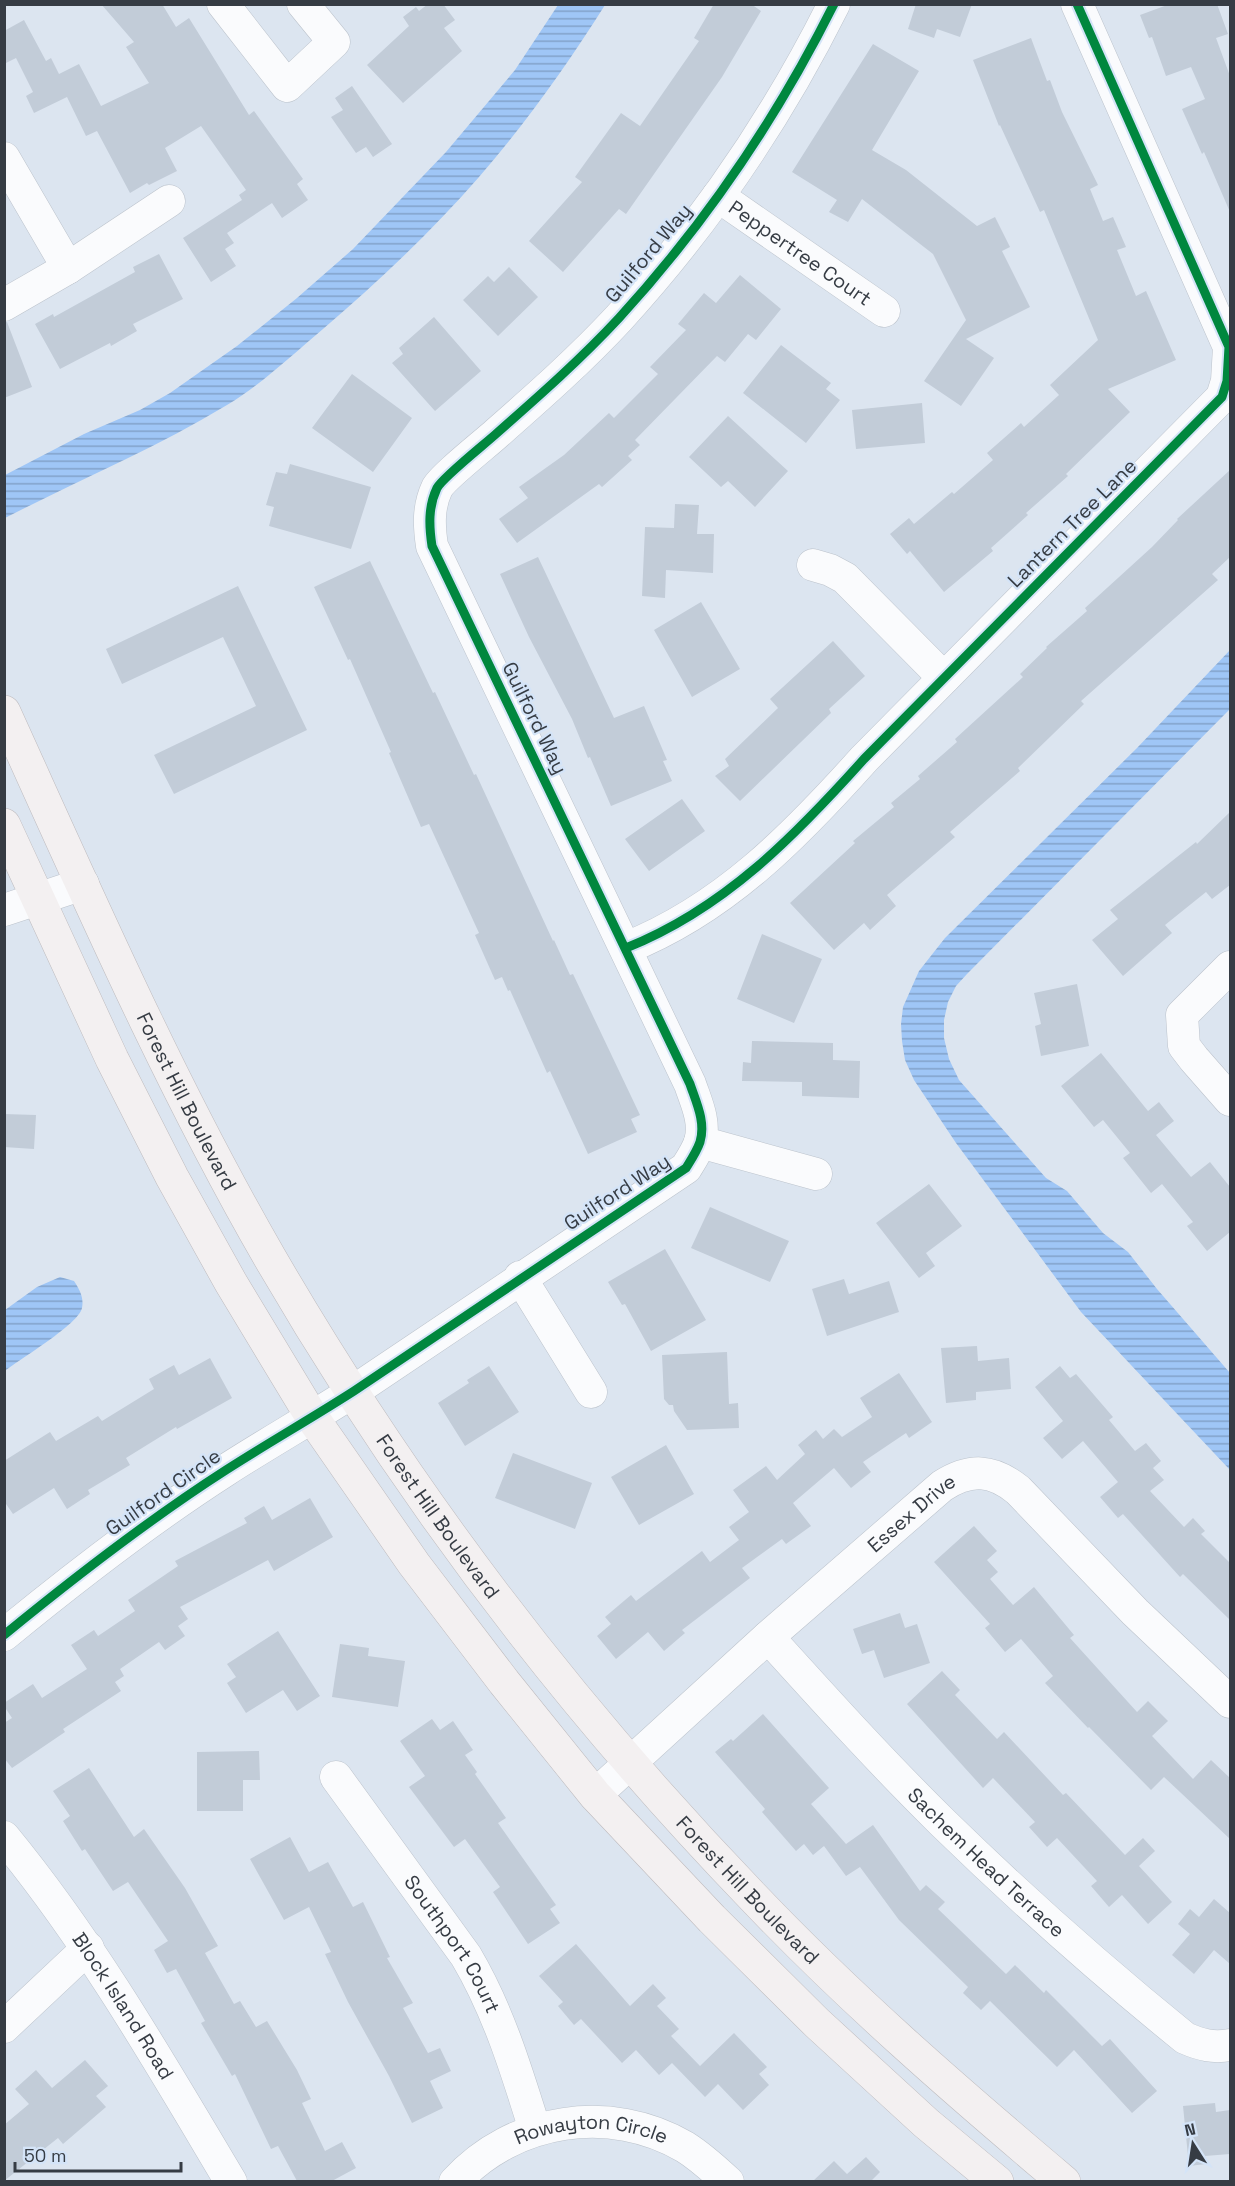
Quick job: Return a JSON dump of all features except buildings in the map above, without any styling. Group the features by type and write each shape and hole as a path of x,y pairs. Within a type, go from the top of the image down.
{"main road":[{"name":"Forest Hill Boulevard","path":"4,712 152,1037 212,1154 272,1261 352,1392 454,1542 544,1660 630,1763 752,1897 857,2001 967,2101 1064,2181"},
{"path":"4,825 112,1059 172,1177 231,1283 312,1417 414,1564 504,1682 595,1795 712,1919 817,2023 926,2123 997,2181"}],"street":[{"path":"223,4 287,86 334,42 303,4"},
{"name":"Guilford Way","path":"352,1392 686,1168 700,1142 702,1127 690,1084 432,546 430,515 438,486 559,378 618,318 674,255 718,196 777,109 834,4"},
{"name":"Lantern Tree Lane","path":"626,948 655,936 690,917 720,897 771,855 819,809 864,759 1222,397 1227,381 1229,347 1077,4"},
{"path":"4,158 68,268"},
{"name":"Peppertree Court","path":"718,196 884,311"},
{"path":"4,305 68,268 169,201"},
{"path":"813,565 845,578 944,678"},
{"path":"4,910 82,884"},
{"path":"4,923 38,900"},
{"path":"1230,967 1182,1015 1184,1046 1230,1100"},
{"path":"700,1142 816,1174"},
{"path":"520,1278 591,1392"},
{"name":"Guilford Circle","path":"4,1635 74,1577 151,1520 226,1470 352,1392"},
{"name":"Essex Drive","path":"595,1795 768,1637 942,1486 955,1478 972,1473 989,1474 1005,1479 1018,1490 1135,1612 1230,1702"},
{"name":"Sachem Head Terrace","path":"768,1637 853,1731 942,1823 1047,1921 1185,2038 1201,2045 1218,2047 1230,2045"},
{"name":"Southport Court","path":"336,1777 466,1956 483,1984 503,2030 535,2130"},
{"name":"Block Island Road","path":"4,1837 88,1948 127,2007 231,2181"},
{"path":"4,2027 88,1948"},
{"name":"Rowayton Circle","path":"455,2181 465,2170 490,2151 517,2136 551,2125 582,2121 628,2125 657,2133 685,2147 728,2181"}],"water":[{"path":"558,5 605,5 576,50 496,157 443,217 384,274 265,379 240,397 145,450 5,518 5,475 84,434 140,410 170,393 237,346 353,249 446,152 515,70"},
{"path":"1230,650 1230,709 956,986 948,1002 944,1020 944,1038 949,1059 959,1080 1046,1178 1067,1191 1103,1233 1128,1252 1230,1373 1230,1470 1081,1312 956,1143 914,1080 905,1060 901,1024 903,1007 919,971 945,938 1137,748"},
{"path":"60,1277 74,1281 80,1291 82,1308 78,1315 60,1332 5,1371 5,1310 37,1287"}],"cycle path":[{"path":"4,1635 140,1529 226,1470 354,1391 686,1168 696,1152 702,1135 702,1127 700,1112 690,1084 432,546 431,509 434,495 441,483 590,348 651,282 681,245 764,129 834,4"},
{"path":"626,948 662,932 695,913 756,868 811,816 864,759 1222,397 1227,381 1229,347 1077,4"}]}
